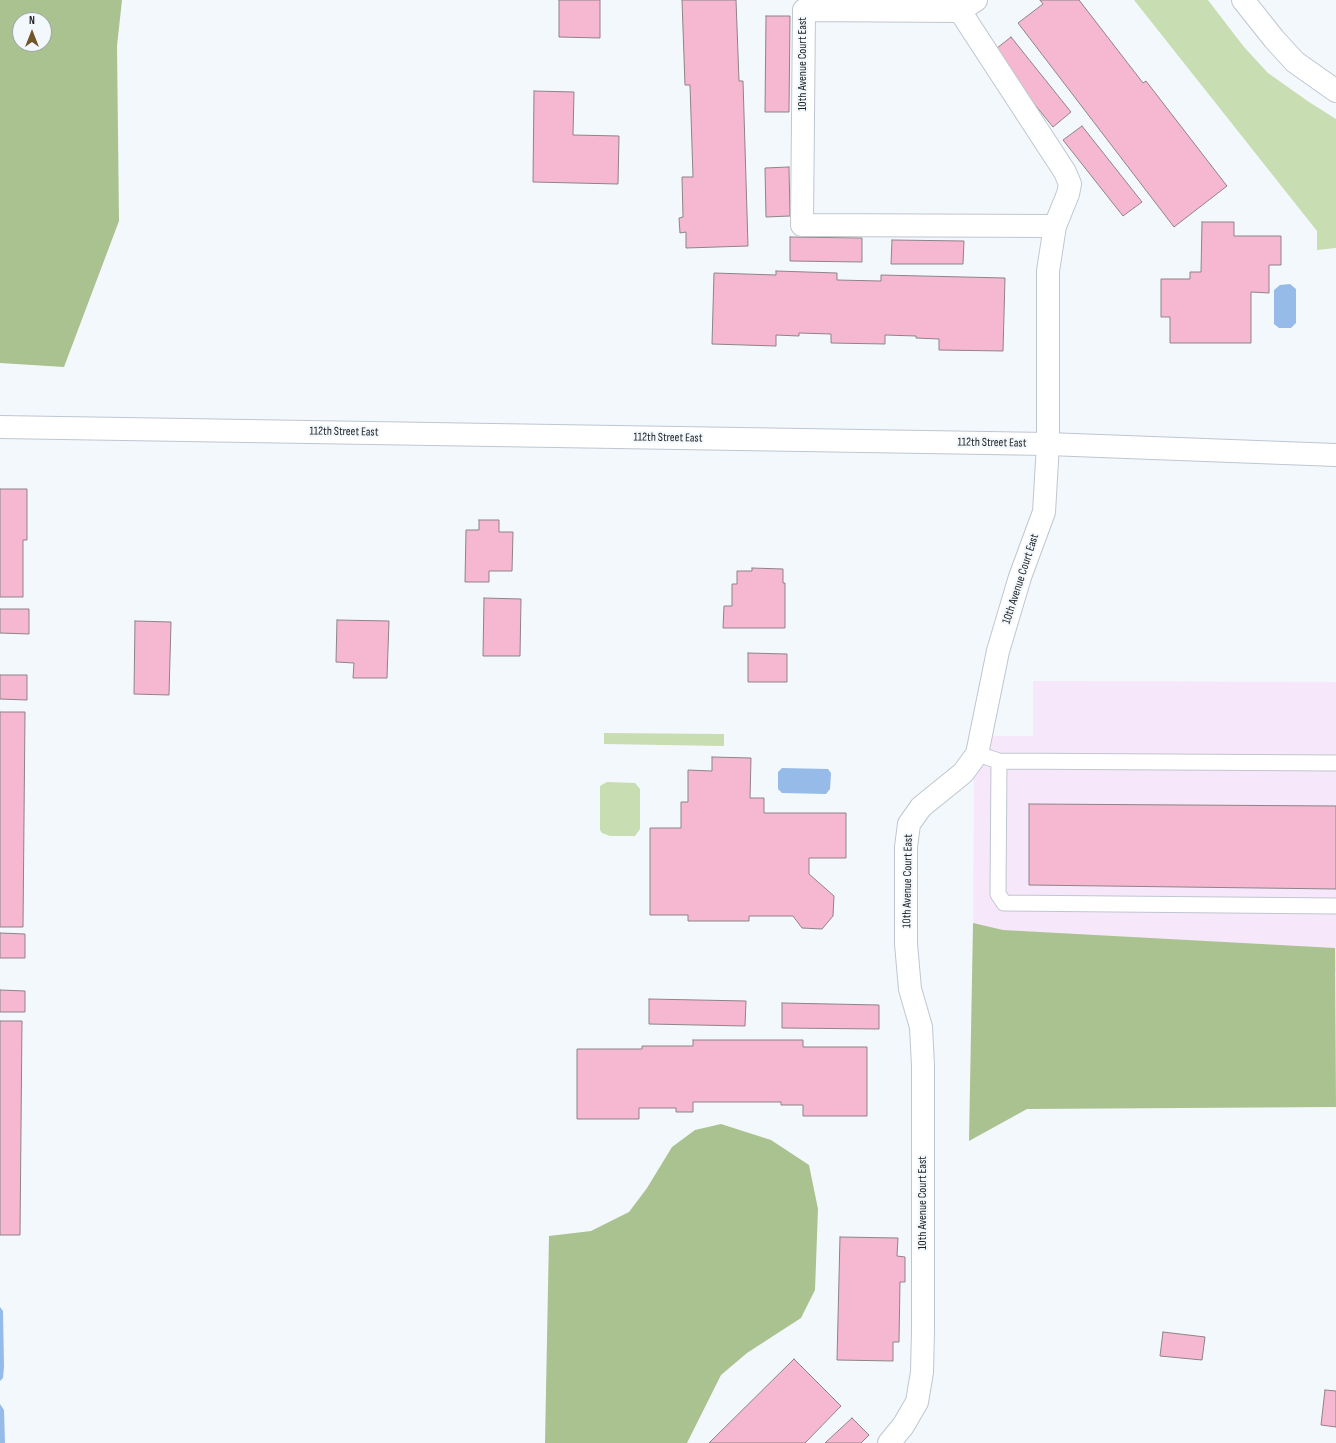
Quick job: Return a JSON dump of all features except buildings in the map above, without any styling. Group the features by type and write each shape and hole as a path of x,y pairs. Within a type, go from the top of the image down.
{"street":[{"path":"1243,0 1274,40 1295,62 1336,90"},
{"name":"10th Avenue Court East","path":"889,1443 903,1426 917,1402 922,1372 923,1066 921,1027 910,989 906,944 906,848 909,824 921,807 963,772 977,754 998,651 1020,577 1044,512 1048,444 1048,271 1054,226 1068,194 1070,184 1065,172 968,6 804,10 802,225 1054,226"},
{"name":"112th Street East","path":"0,427 1048,444 1336,455"}],"lane":[{"path":"977,754 999,761 1336,763"},
{"path":"999,761 998,894 1004,903 1336,906"}],"shaded area":[{"path":"1033,681 1336,682 1336,972 973,971 974,736 1033,736"}],"green space":[{"path":"0,0 122,0 117,46 119,221 64,367 0,363"},
{"path":"1134,0 1208,0 1244,47 1268,73 1336,119 1336,248 1317,250 1317,231"},
{"path":"604,733 724,734 724,746 604,744"},
{"path":"607,782 635,783 640,789 640,829 635,836 610,836 602,833 600,830 600,786"},
{"path":"973,923 1003,930 1335,948 1336,1107 1027,1109 969,1141"},
{"path":"721,1124 771,1140 809,1165 818,1209 815,1290 801,1318 747,1353 721,1375 687,1443 545,1443 549,1236 591,1231 629,1212 647,1188 672,1147 695,1130"}],"water":[{"path":"1290,284 1296,289 1296,323 1291,328 1279,328 1274,324 1274,290 1280,285"},
{"path":"782,768 828,769 831,773 830,789 826,794 782,793 778,789 778,772"},
{"path":"0,1307 3,1311 4,1367 3,1378 0,1381"},
{"path":"0,1404 4,1410 5,1443 0,1443"}]}
